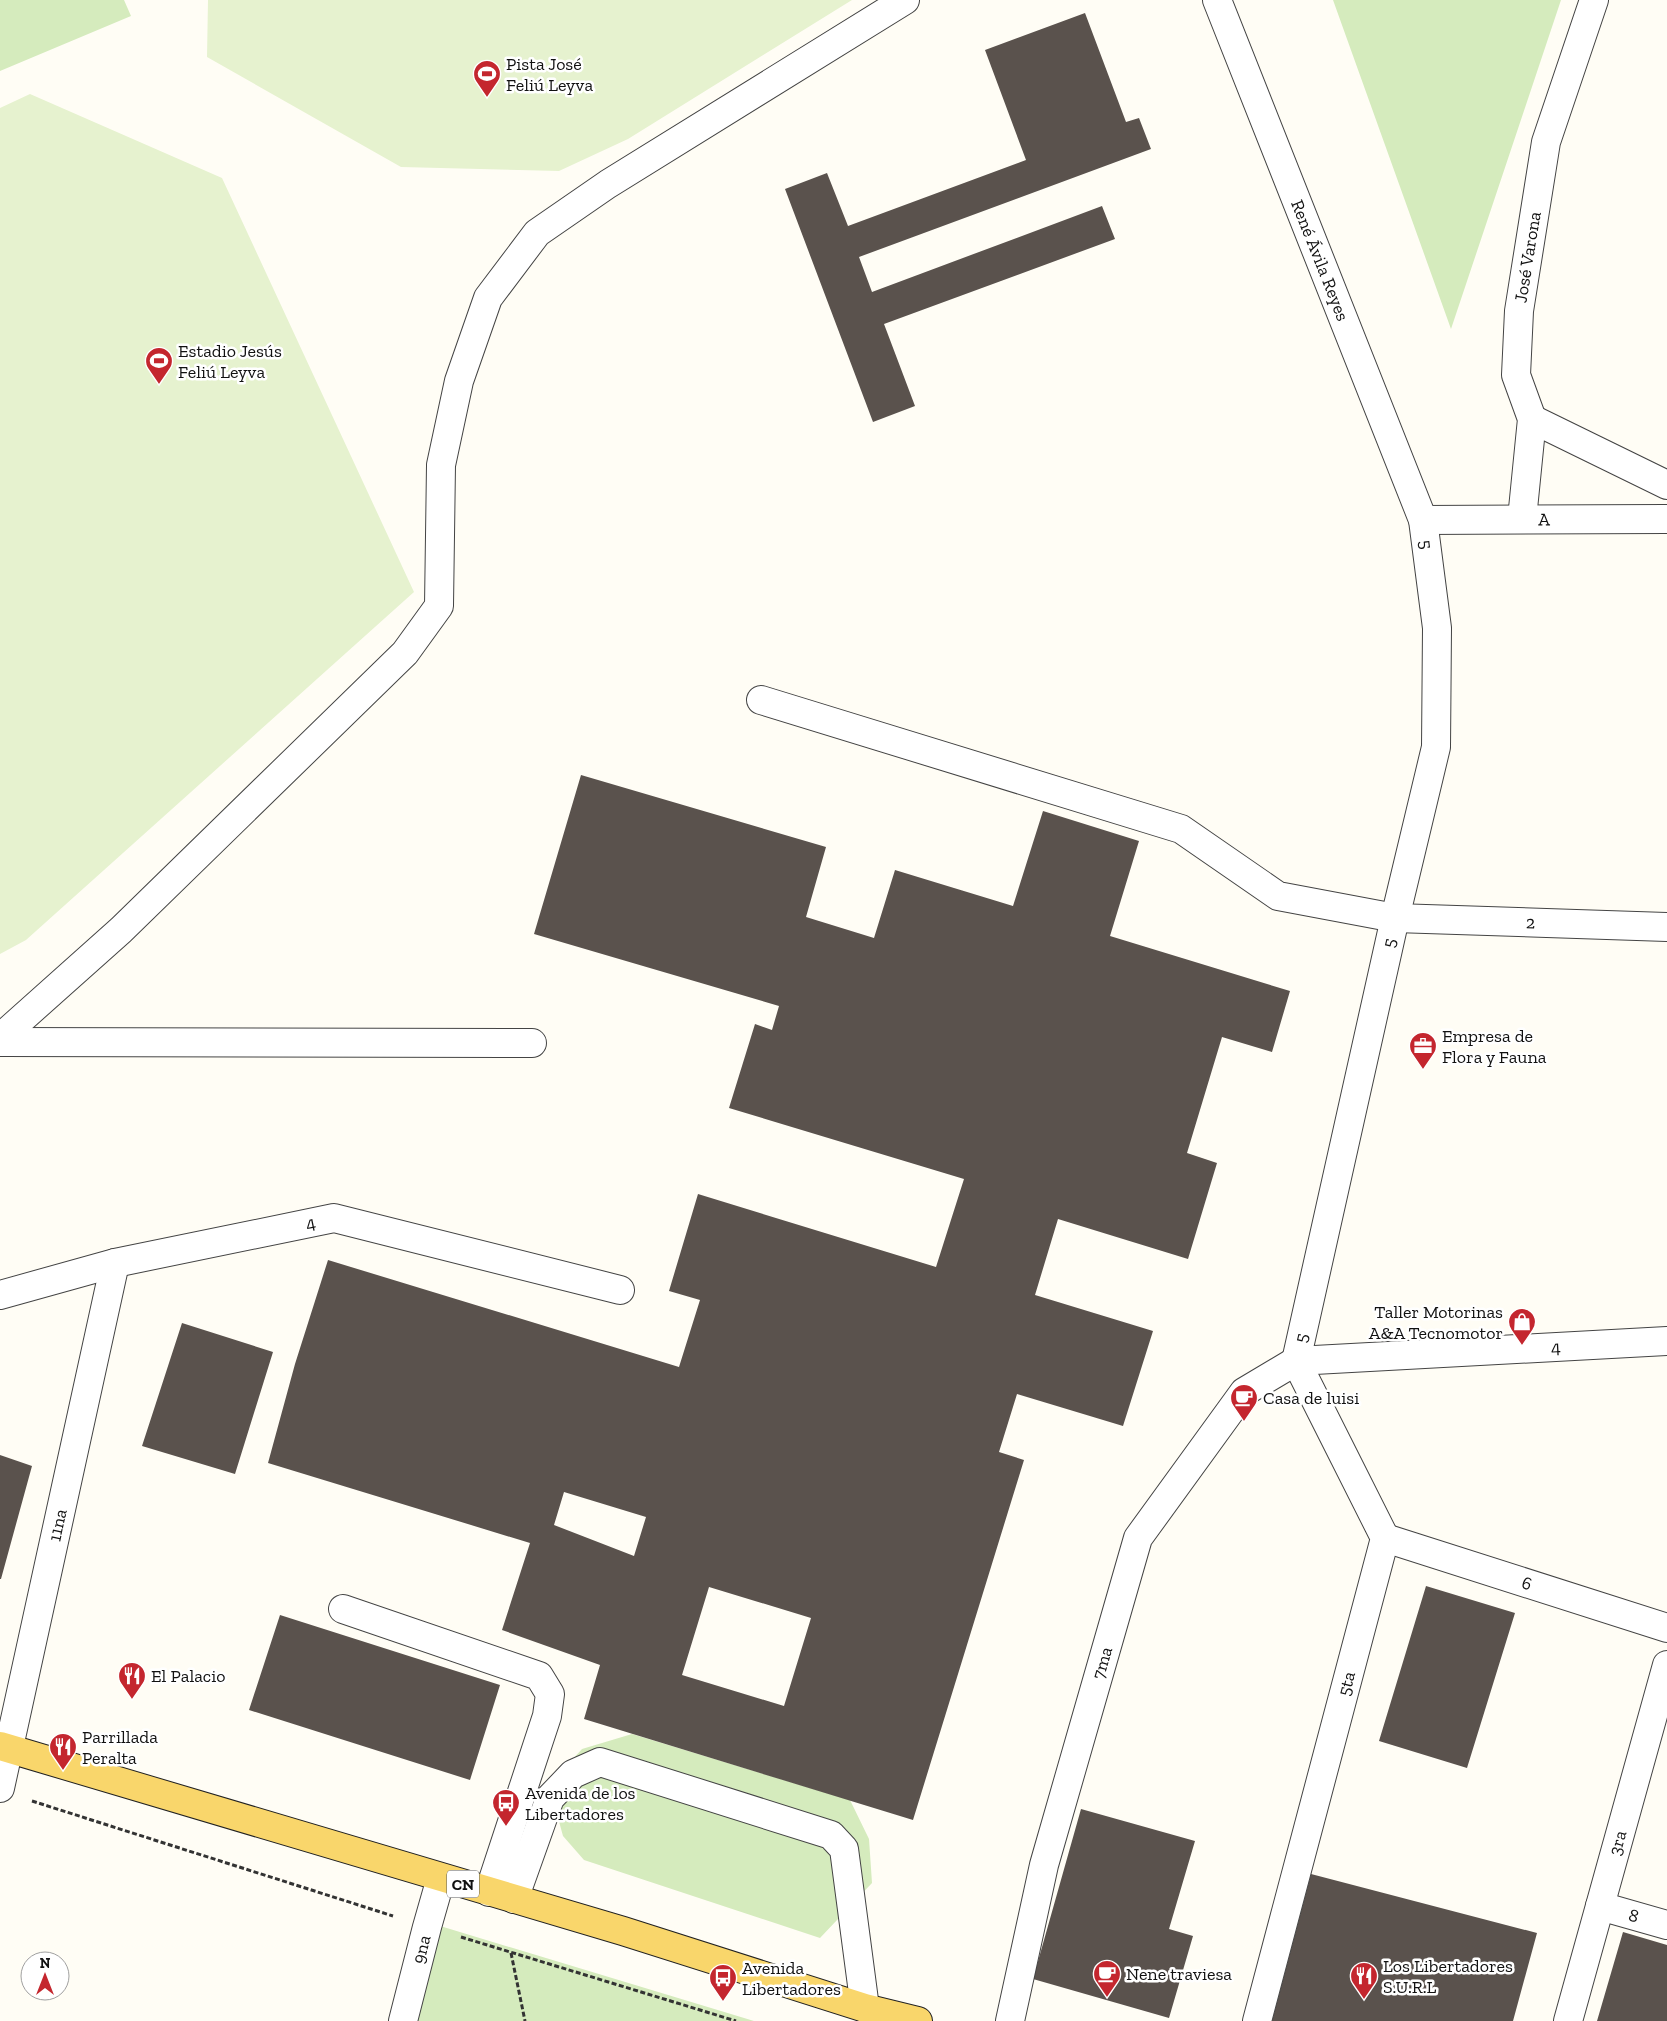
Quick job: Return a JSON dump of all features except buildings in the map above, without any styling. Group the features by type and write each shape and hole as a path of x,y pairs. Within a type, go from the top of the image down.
{"main road":[{"name":"CN","path":"4,1747 502,1895 865,2008 918,2021"}],"street":[{"path":"0,1038 121,930 405,653 439,606 441,465 459,381 488,298 537,233 608,184 905,0"},
{"name":"René Ávila Reyes","path":"1217,0 1422,520"},
{"name":"José Varona","path":"1522,520 1532,419 1516,376 1519,311 1546,142 1594,0"},
{"path":"1532,419 1667,485"},
{"name":"A","path":"1422,520 1667,518"},
{"name":"5","path":"1296,1361 1395,918 1436,747 1437,628 1422,520"},
{"name":"2","path":"761,700 1181,829 1278,896 1395,918 1667,927"},
{"path":"0,1042 532,1043"},
{"name":"4","path":"0,1295 115,1263 334,1218 620,1290"},
{"name":"11na","path":"0,1788 4,1747 115,1263"},
{"name":"4","path":"1296,1361 1667,1341"},
{"path":"1296,1361 1385,1538"},
{"name":"7ma","path":"1010,2021 1044,1865 1138,1538 1244,1392 1296,1361"},
{"name":"6","path":"1385,1538 1667,1628"},
{"name":"5ta","path":"1257,2021 1385,1538"},
{"path":"343,1609 539,1676 550,1694 547,1716 502,1895"},
{"name":"3ra","path":"1568,2021 1667,1665"},
{"path":"502,1895 550,1798 573,1774 600,1762 831,1835 844,1849 865,2008"},
{"name":"9na","path":"403,2021 426,1927 441,1878"},
{"name":"8","path":"1600,1906 1667,1925"}],"path":[{"path":"28,1800 426,1927 736,2021"},
{"path":"511,1953 525,2021"}],"green space":[{"path":"0,0 124,0 131,16 0,71"},
{"name":"Pista José Feliú Leyva","path":"208,0 852,0 628,139 559,171 401,167 207,57"},
{"path":"1333,0 1561,0 1451,329"},
{"name":"Estadio Jesús Feliú Leyva","path":"30,94 222,178 414,592 26,940 0,954 0,108"},
{"path":"632,1734 850,1800 869,1839 872,1883 820,1938 584,1860 563,1836 549,1785 582,1749"},
{"path":"427,1922 754,2021 396,2021"}],"place":[{"name":"Pista José Feliú Leyva","path":"487,98"},
{"name":"Estadio Jesús Feliú Leyva","path":"159,385"},
{"name":"Empresa de Flora y Fauna","path":"1423,1070"},
{"name":"Taller Motorinas A&A Tecnomotor","path":"1522,1346"},
{"name":"Casa de luisi","path":"1244,1422"},
{"name":"El Palacio","path":"132,1700"},
{"name":"Parrillada Peralta","path":"63,1771"},
{"name":"Avenida de los Libertadores","path":"506,1827"},
{"name":"Nene traviesa","path":"1107,1998"},
{"name":"Los Libertadores S.U.R.L","path":"1364,2000"},
{"name":"Avenida Libertadores","path":"723,2002"}]}
